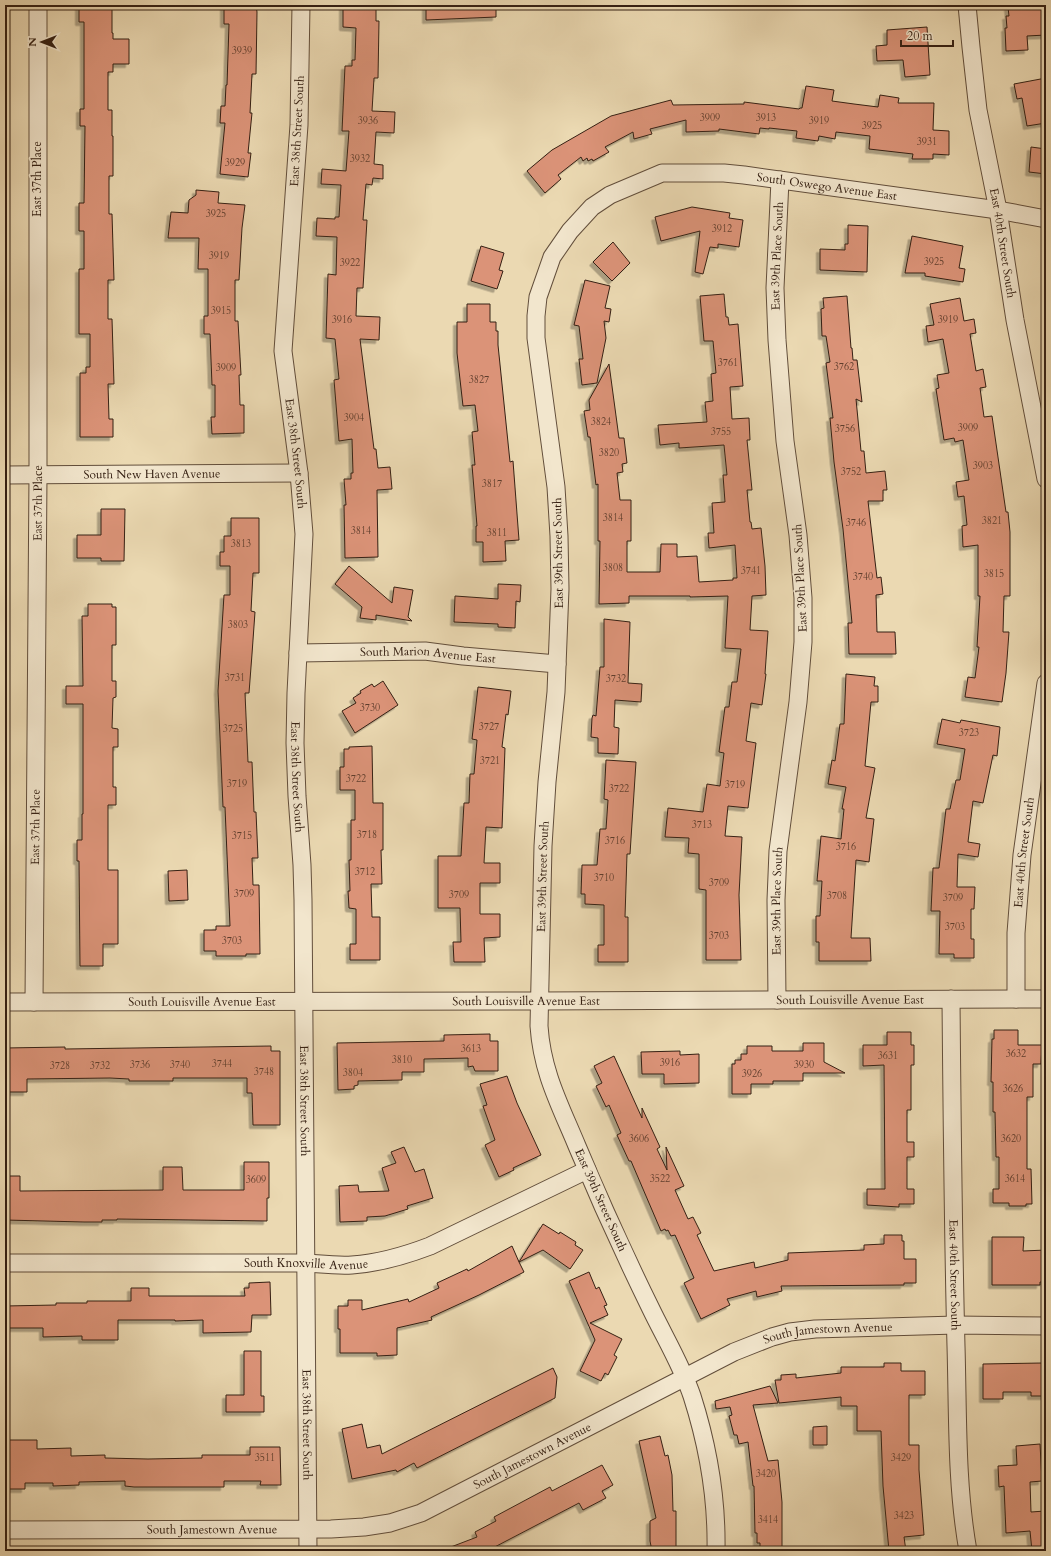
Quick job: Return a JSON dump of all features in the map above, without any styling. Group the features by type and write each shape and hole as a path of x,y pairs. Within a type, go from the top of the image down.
{"street":[{"name":"East 37th Place","path":"34,1002 38,475 38,5"},
{"name":"East 38th Street South","path":"301,5 298,125 282,352 299,472 304,540 295,743 302,865 308,1551"},
{"name":"East 40th Street South","path":"967,5 978,110 998,210 1015,320 1046,480"},
{"name":"South Oswego Avenue East","path":"610,195 662,173 724,173 998,210 1046,219"},
{"name":"East 39th Place South","path":"777,1000 776,900 778,851 798,702 803,642 803,598 798,535 785,434 777,340 775,288 780,180"},
{"name":"East 39th Street South","path":"610,195 592,207 577,222 552,257 538,297 536,316 536,338 554,472 559,536 560,589 557,664 542,846 539,1026 543,1061 554,1093 587,1170 651,1310 673,1352 692,1396 710,1467 716,1526 716,1551"},
{"name":"South New Haven Avenue","path":"5,475 299,472"},
{"name":"South Marion Avenue East","path":"298,653 425,651 462,656 557,664"},
{"name":"East 40th Street South","path":"1016,999 1016,933 1022,855 1043,726 1046,683"},
{"name":"South Louisville Avenue East","path":"5,1002 1046,998"},
{"name":"East 40th Street South","path":"951,999 954,1245 960,1474 964,1527 968,1551"},
{"name":"South Knoxville Avenue","path":"5,1264 306,1263 353,1265 385,1261 430,1246 587,1170"},
{"name":"South Jamestown Avenue","path":"5,1530 308,1529 390,1523 421,1513 684,1378 765,1339 790,1332 815,1329 1046,1326"}],"building":[{"path":"79,5 112,6 113,39 129,39 129,64 113,64 113,72 108,72 108,110 112,110 113,136 113,176 109,176 109,214 112,214 114,280 108,280 108,319 112,319 114,384 108,384 109,419 113,419 113,437 80,437 80,373 86,373 86,367 90,367 90,334 79,334 79,269 84,269 84,231 79,231 79,203 84,203 85,126 80,126 80,109 84,109 84,22 79,22"},
{"path":"256,5 257,12 256,74 252,74 250,113 252,113 248,153 251,153 248,177 220,174 225,123 220,123 221,106 225,106 229,24 224,24 224,6"},
{"path":"376,5 376,21 379,21 378,78 374,78 372,111 395,112 394,133 376,132 374,164 383,165 383,179 373,178 372,185 366,184 363,220 367,220 363,288 357,288 356,316 380,317 379,340 360,339 374,449 376,449 378,468 390,467 392,489 377,490 378,557 345,558 344,505 346,505 344,479 351,479 351,473 353,473 352,439 339,441 334,380 339,379 335,339 326,338 328,274 336,275 337,237 316,236 317,218 335,219 335,217 339,217 341,185 321,184 322,169 346,171 349,131 342,131 345,66 352,66 352,60 355,60 356,28 343,27 343,6"},
{"path":"426,5 496,5 496,17 426,20"},
{"path":"1045,5 1046,35 1027,36 1028,50 1006,51 1005,28 1007,28 1006,16 1009,16 1008,7"},
{"path":"927,27 930,75 905,77 903,60 877,61 876,46 887,45 887,30"},
{"path":"1046,78 1046,123 1027,126 1022,98 1017,99 1014,84"},
{"path":"806,86 834,90 832,101 854,104 878,107 880,95 899,98 898,103 934,103 933,130 949,131 949,155 933,154 933,159 912,159 913,154 869,149 870,136 836,132 835,139 819,136 818,141 796,138 797,131 769,128 760,128 759,134 719,129 719,131 686,132 686,120 650,129 652,134 634,139 633,132 605,147 609,152 593,161 592,159 588,161 587,158 583,161 581,157 558,175 561,179 545,193 527,171 552,150 611,116 671,100 673,105 744,104 744,102 799,109 802,108"},
{"path":"1031,147 1046,149 1046,174 1029,172"},
{"path":"196,190 219,192 218,203 245,205 239,280 235,280 235,321 238,321 241,375 239,375 240,405 244,405 244,433 212,434 211,417 215,417 215,385 212,385 210,334 204,334 204,316 208,316 208,269 198,269 199,238 168,238 171,212 188,213 189,200 196,195"},
{"path":"692,207 730,213 729,218 743,220 739,247 718,244 718,248 710,247 703,274 695,272 700,231 661,241 655,217"},
{"path":"848,225 868,226 867,272 820,270 820,249 845,250 845,244 848,244"},
{"path":"912,236 963,246 959,268 965,269 963,282 925,276 925,273 905,273"},
{"path":"613,242 630,263 612,281 593,262"},
{"path":"481,246 504,253 499,270 503,271 497,289 471,281"},
{"path":"585,280 610,286 605,308 611,309 609,322 604,321 606,338 597,383 582,385 579,359 583,359 579,326 574,325"},
{"path":"724,294 726,317 728,317 729,325 738,324 743,386 730,387 732,419 749,418 750,440 747,440 752,490 747,490 750,522 752,529 761,528 765,566 766,595 752,596 750,630 768,631 766,674 762,705 751,703 746,741 756,743 748,808 728,806 725,836 742,837 739,895 741,960 706,960 706,890 699,889 699,854 688,853 689,838 665,837 668,808 703,812 707,784 720,786 724,753 719,752 725,707 729,707 732,682 737,682 741,649 725,648 728,596 629,596 629,603 599,604 600,541 598,541 598,484 596,485 590,437 588,437 584,411 590,410 589,400 609,364 619,438 624,438 627,463 622,464 623,472 617,473 620,500 631,500 631,541 627,541 627,572 660,572 661,544 677,544 677,557 697,556 699,582 733,580 733,578 737,578 735,545 709,548 708,533 714,533 712,503 725,502 723,475 727,475 724,445 679,448 679,443 660,445 658,425 707,422 705,402 713,401 711,374 716,373 713,341 704,341 700,296"},
{"path":"847,296 851,348 853,360 857,360 862,402 856,399 861,451 864,451 866,473 885,471 887,490 883,490 883,501 868,501 877,578 881,577 883,594 876,595 877,632 895,632 896,654 849,654 848,623 852,623 830,418 833,418 826,363 830,362 826,336 822,336 821,309 824,308 823,298"},
{"path":"960,298 964,321 974,319 976,333 970,334 976,371 983,369 986,387 980,388 984,417 992,416 1006,512 1008,512 1010,532 1010,596 1004,596 1003,632 1009,632 1002,702 965,697 968,677 975,678 979,647 977,647 980,596 978,596 978,545 963,547 962,526 967,525 964,496 958,497 956,482 969,480 963,440 955,442 954,438 944,440 936,389 939,388 937,375 949,373 943,339 928,342 926,326 934,325 930,304"},
{"path":"467,304 490,304 490,322 496,322 496,331 498,331 498,345 510,462 513,461 519,540 505,541 506,561 483,562 483,542 476,542 477,526 472,465 475,465 472,432 478,431 475,405 463,406 457,353 457,322 467,322"},
{"path":"101,509 125,509 124,561 101,561 101,558 77,558 77,535 101,535"},
{"path":"231,518 259,518 259,573 253,573 251,611 255,612 249,693 245,693 248,762 252,762 254,812 256,812 258,858 252,858 253,885 259,885 260,954 246,954 246,956 216,956 216,951 204,951 204,930 216,930 216,926 230,926 218,691 224,595 230,595 230,566 220,566 220,552 224,552 224,536 231,536"},
{"path":"349,566 392,603 394,587 413,590 408,617 412,621 376,615 376,620 360,618 362,607 335,584"},
{"path":"498,584 521,585 520,602 516,601 515,628 498,627 498,624 454,622 455,596 498,599"},
{"path":"88,604 112,604 112,607 116,607 116,645 112,645 112,681 116,681 116,697 113,698 112,728 118,729 118,747 113,747 113,787 116,787 116,805 108,805 108,870 118,870 118,944 103,944 103,966 80,966 79,861 77,861 77,840 82,840 83,704 66,704 66,686 83,686 82,616 88,616"},
{"path":"604,619 630,622 628,683 642,684 641,702 615,700 614,727 619,728 618,754 598,753 598,738 591,737 592,718 593,715 596,716 600,667 604,667"},
{"path":"846,674 875,677 874,686 878,686 878,702 871,702 865,766 875,768 866,818 874,819 869,862 856,860 851,938 870,938 871,961 819,961 819,942 816,942 816,916 820,916 822,881 817,881 821,836 841,839 844,809 842,809 846,787 828,784 832,760 835,761 840,724 844,724"},
{"path":"383,681 398,705 355,733 342,711 356,703 353,698 361,693 360,691 372,684 374,687"},
{"path":"478,687 511,691 508,715 506,714 502,747 505,748 502,828 486,827 484,863 500,863 500,883 480,883 480,914 500,914 500,937 484,938 485,962 454,962 453,942 461,942 460,908 438,908 438,856 461,856 464,803 469,803 470,774 474,774 477,740 472,739"},
{"path":"942,719 960,723 961,720 1000,727 997,756 993,755 983,803 973,801 968,842 980,844 978,857 958,854 957,887 975,887 974,909 971,909 971,939 974,939 974,958 954,958 954,954 939,954 940,911 931,911 933,868 939,868 946,809 950,809 956,780 960,780 965,749 937,744"},
{"path":"372,746 373,803 383,803 383,850 381,850 382,884 371,884 372,917 380,917 380,960 350,960 350,944 356,944 356,909 349,908 348,891 350,891 349,860 351,860 351,820 355,820 355,790 340,790 340,767 344,767 344,749 349,749 349,747"},
{"path":"606,760 636,762 630,854 627,854 625,917 628,917 628,962 598,962 598,945 604,945 604,905 585,904 585,894 581,894 582,865 597,865 600,829 606,829 608,800 604,799"},
{"path":"187,870 188,900 169,901 168,871"},
{"path":"994,1030 1018,1030 1018,1045 1042,1045 1041,1064 1033,1064 1033,1097 1027,1097 1027,1169 1031,1169 1032,1204 1026,1204 1026,1206 1009,1206 1009,1203 993,1203 993,1189 999,1189 999,1157 996,1157 993,1082 991,1082 992,1039 994,1039"},
{"path":"887,1032 911,1032 911,1045 914,1045 914,1065 911,1065 911,1110 907,1110 907,1142 914,1142 914,1157 907,1157 907,1189 914,1189 914,1204 899,1204 899,1207 867,1205 867,1189 885,1189 884,1065 863,1066 863,1045 887,1045"},
{"path":"490,1034 490,1041 498,1041 498,1071 475,1071 473,1066 468,1067 468,1058 424,1059 424,1072 402,1072 402,1080 358,1081 358,1085 354,1086 354,1089 338,1090 337,1043 444,1041 444,1035"},
{"path":"803,1043 824,1043 824,1062 845,1073 803,1073 803,1081 773,1081 773,1084 751,1084 751,1094 732,1094 732,1064 735,1064 735,1060 741,1060 741,1054 747,1054 747,1046 772,1046 772,1051 803,1051"},
{"path":"271,1046 271,1051 280,1051 280,1125 253,1125 252,1093 247,1093 247,1078 173,1078 173,1081 129,1081 129,1079 110,1078 27,1079 27,1092 5,1092 5,1048 65,1047 65,1049"},
{"path":"680,1051 680,1055 699,1054 699,1083 664,1084 664,1074 642,1074 641,1052"},
{"path":"614,1056 642,1118 642,1108 660,1147 657,1149 667,1170 666,1147 684,1186 675,1190 688,1219 693,1217 701,1233 697,1235 714,1271 754,1262 755,1268 788,1260 788,1253 864,1250 864,1245 884,1244 884,1235 902,1235 902,1241 904,1241 904,1259 916,1259 916,1283 904,1283 904,1285 781,1286 782,1291 757,1297 756,1291 727,1299 730,1305 701,1319 684,1283 694,1278 675,1235 671,1236 668,1230 666,1231 665,1229 661,1231 631,1161 629,1161 617,1135 621,1133 609,1105 606,1107 596,1086 602,1083 594,1066"},
{"path":"507,1076 517,1103 541,1155 513,1168 514,1170 499,1177 485,1145 495,1140 483,1106 487,1105 480,1084"},
{"path":"404,1147 415,1172 424,1169 433,1198 407,1206 408,1209 385,1216 367,1217 367,1221 340,1222 339,1186 358,1185 359,1192 389,1191 382,1168 396,1163 391,1152"},
{"path":"244,1162 269,1162 269,1198 267,1198 267,1221 117,1219 102,1220 102,1222 84,1222 5,1220 5,1176 20,1176 20,1191 163,1190 163,1167 182,1167 183,1190 244,1190"},
{"path":"543,1224 576,1242 575,1245 583,1250 570,1269 543,1250 519,1262"},
{"path":"992,1237 1024,1237 1023,1251 1046,1250 1046,1282 1040,1282 1040,1285 992,1285"},
{"path":"512,1246 524,1272 431,1317 432,1320 397,1328 397,1355 377,1356 377,1353 340,1353 338,1306 348,1306 348,1300 362,1300 362,1310 408,1299 409,1302 439,1288 437,1283 467,1269 468,1271"},
{"path":"589,1272 596,1289 599,1287 607,1305 604,1306 608,1315 590,1323 622,1339 614,1355 617,1357 608,1375 605,1373 601,1381 580,1371 595,1340 569,1281"},
{"path":"270,1282 271,1315 252,1315 251,1332 203,1333 203,1320 118,1320 118,1340 82,1340 82,1336 43,1337 43,1328 5,1328 5,1306 56,1305 56,1303 87,1303 87,1301 131,1301 131,1288 149,1288 149,1296 245,1296 244,1288 249,1288 249,1283"},
{"path":"244,1351 261,1351 261,1396 264,1396 264,1412 226,1412 226,1395 244,1395"},
{"path":"884,1363 901,1363 901,1371 925,1371 925,1395 909,1395 909,1445 919,1445 919,1470 924,1535 904,1537 906,1551 889,1551 883,1486 881,1431 857,1431 857,1406 841,1406 841,1397 779,1403 775,1380 781,1380 781,1375 796,1374 796,1378 841,1373 841,1367 884,1367"},
{"path":"1042,1363 1042,1365 1046,1365 1046,1396 1031,1396 1031,1392 1003,1392 1003,1399 983,1399 983,1364"},
{"path":"553,1368 557,1377 555,1398 417,1468 414,1463 397,1472 396,1470 352,1479 342,1429 362,1424 367,1448 380,1445 382,1454"},
{"path":"770,1386 778,1403 753,1405 768,1461 778,1460 782,1502 782,1551 760,1551 760,1543 757,1543 757,1533 755,1533 754,1486 748,1442 739,1444 737,1435 734,1435 729,1416 732,1415 730,1407 716,1409 715,1401"},
{"path":"827,1426 827,1445 813,1445 813,1427"},
{"path":"660,1436 665,1456 668,1455 672,1475 673,1511 676,1511 676,1551 652,1551 650,1541 650,1521 656,1518 639,1441"},
{"path":"7,1440 37,1440 37,1449 71,1448 71,1456 105,1455 105,1458 202,1458 202,1455 250,1455 250,1447 280,1447 281,1485 260,1485 261,1481 224,1481 224,1487 134,1487 125,1486 125,1481 79,1482 79,1485 53,1486 53,1483 25,1483 25,1489 6,1489"},
{"path":"1040,1444 1042,1481 1030,1482 1031,1512 1045,1511 1046,1551 1032,1551 1030,1531 1006,1533 1004,1486 999,1487 998,1466 1017,1465 1016,1446"},
{"path":"602,1465 613,1485 602,1491 606,1498 583,1510 579,1503 487,1551 443,1551 477,1537 475,1532 496,1521 494,1517 550,1487 552,1491"}]}
